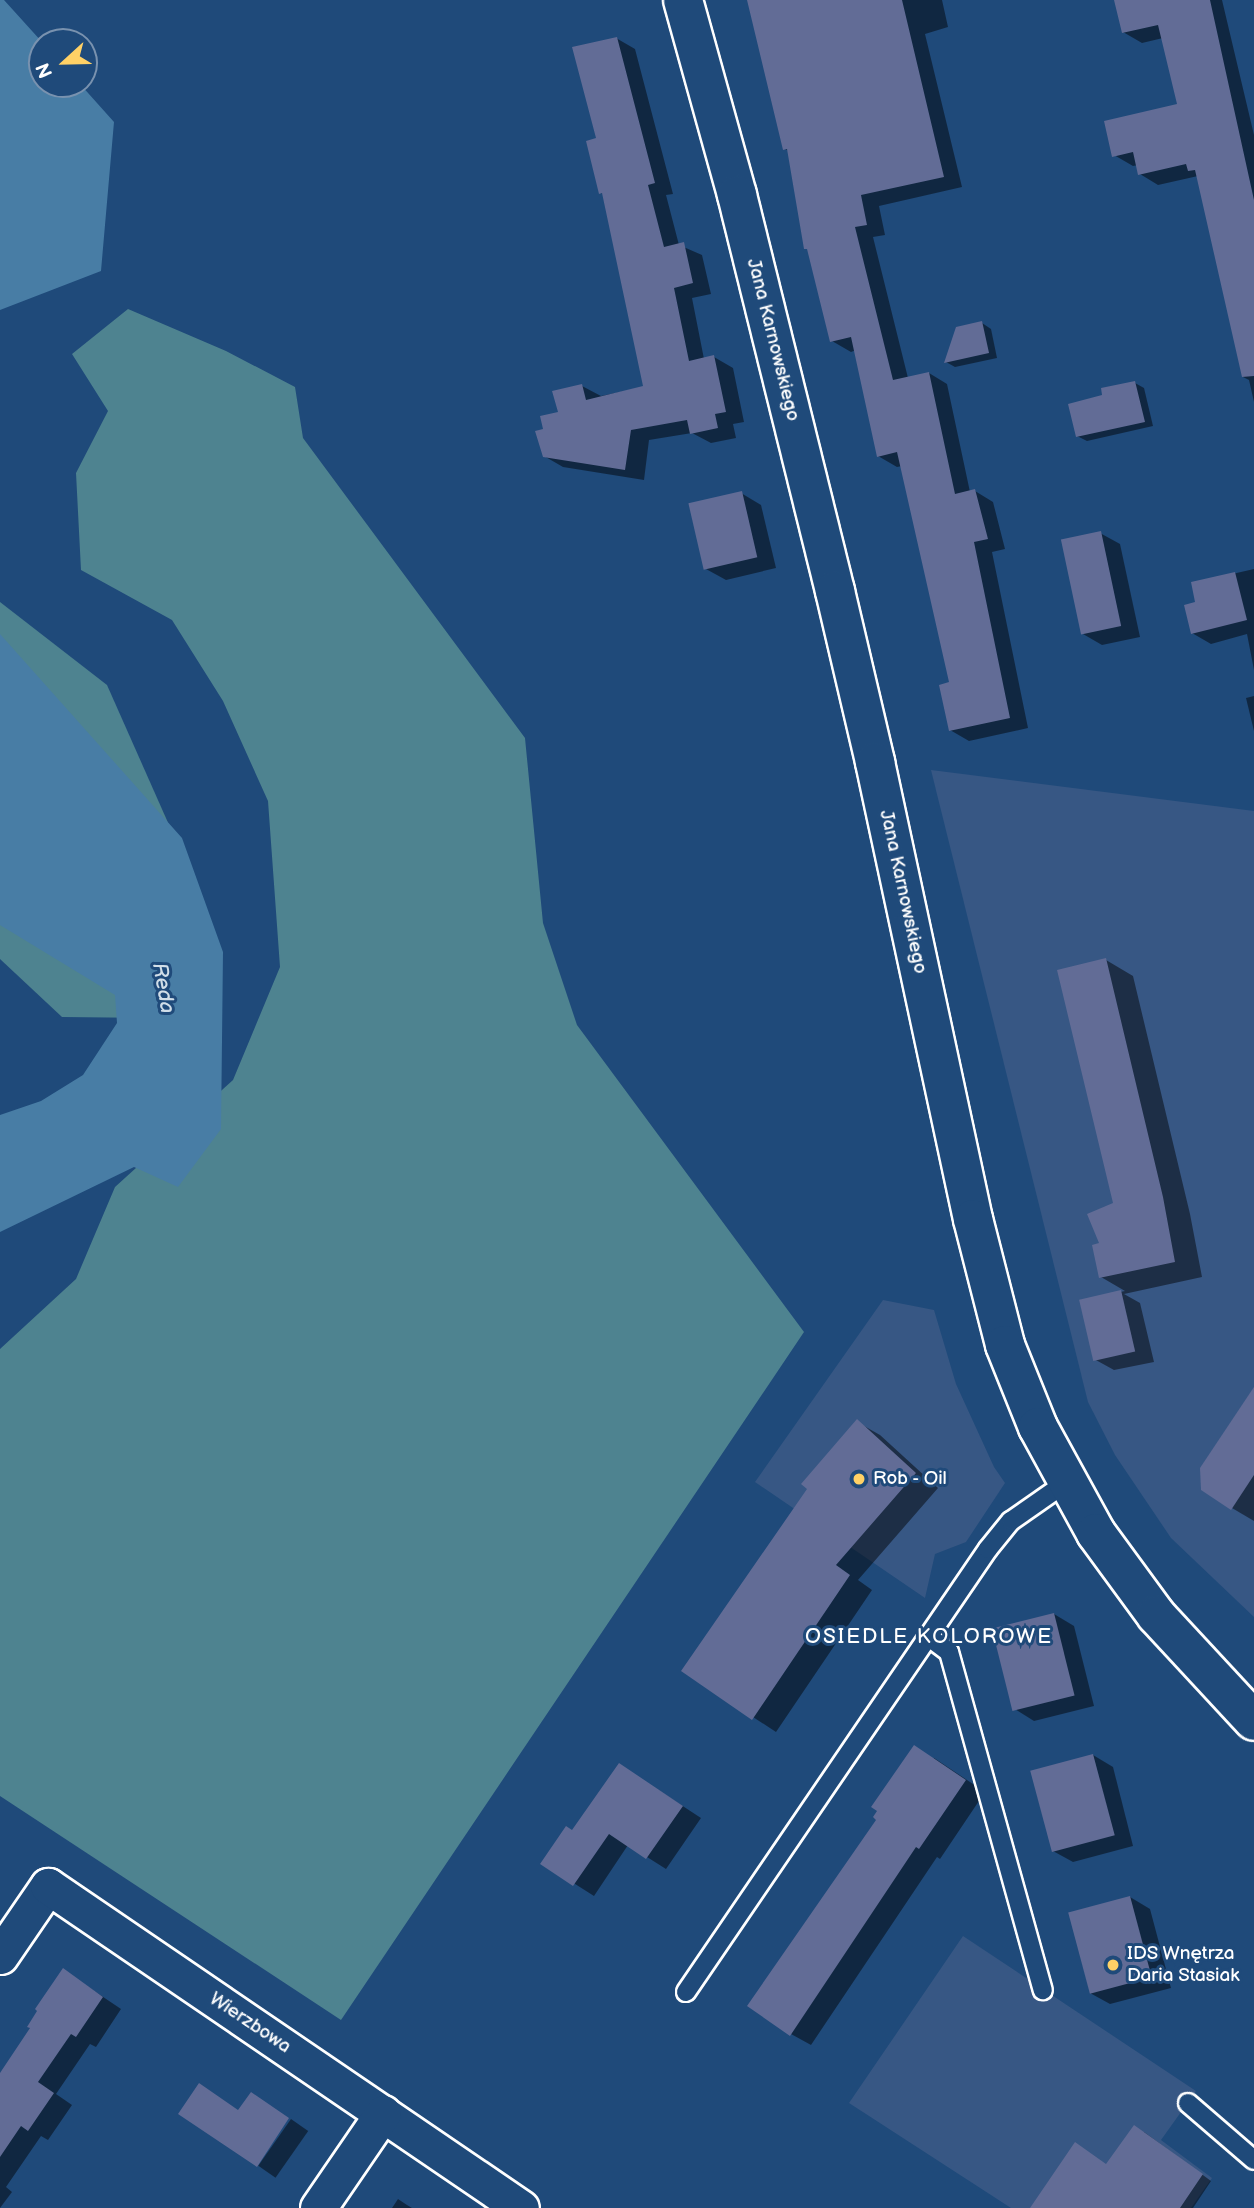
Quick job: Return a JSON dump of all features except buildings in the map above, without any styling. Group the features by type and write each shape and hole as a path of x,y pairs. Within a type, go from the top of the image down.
{"main road":[{"name":"Jana Karnowskiego","path":"683,0 737,195 841,616 973,1219 1005,1345 1038,1427 1096,1533 1156,1615 1254,1721"}],"street":[{"name":"Wierzbowa","path":"0,1956 48,1886 521,2208"},
{"path":"318,2208 383,2113"}],"lane":[{"path":"686,1992 988,1549 1011,1521 1067,1482"},
{"path":"929,1637 949,1651 1043,1990"},
{"path":"1188,2103 1254,2161"}],"shaded area":[{"path":"931,770 1254,811 1254,1617 1171,1538 1115,1455 1088,1402"},
{"path":"883,1300 934,1310 956,1384 994,1467 1005,1483 966,1542 935,1554 925,1598 755,1482"},
{"path":"963,1936 1196,2091 1161,2140 1212,2178 1191,2208 1011,2208 849,2103"}],"green space":[{"path":"128,309 226,351 295,387 303,438 525,738 543,923 577,1025 804,1332 341,2020 0,1796 0,1349 76,1279 115,1187 233,1080 280,967 268,801 223,701 172,620 81,570 76,473 108,411 72,354"},
{"path":"0,602 107,685 181,852 156,1018 62,1017 0,959"}],"water":[{"path":"0,0 4,0 29,28 28,98 93,98 114,122 101,271 0,310"},
{"name":"Reda","path":"0,634 182,838 223,952 221,1129 178,1187 134,1167 0,1232 0,1115 41,1101 83,1075 117,1023 115,995 0,925"}],"place":[{"name":"Rob - Oil","path":"859,1479"},
{"name":"IDS Wnętrza Daria Stasiak","path":"1113,1965"}],"district":[{"name":"OSIEDLE KOLOROWE","path":"929,1637"}]}
